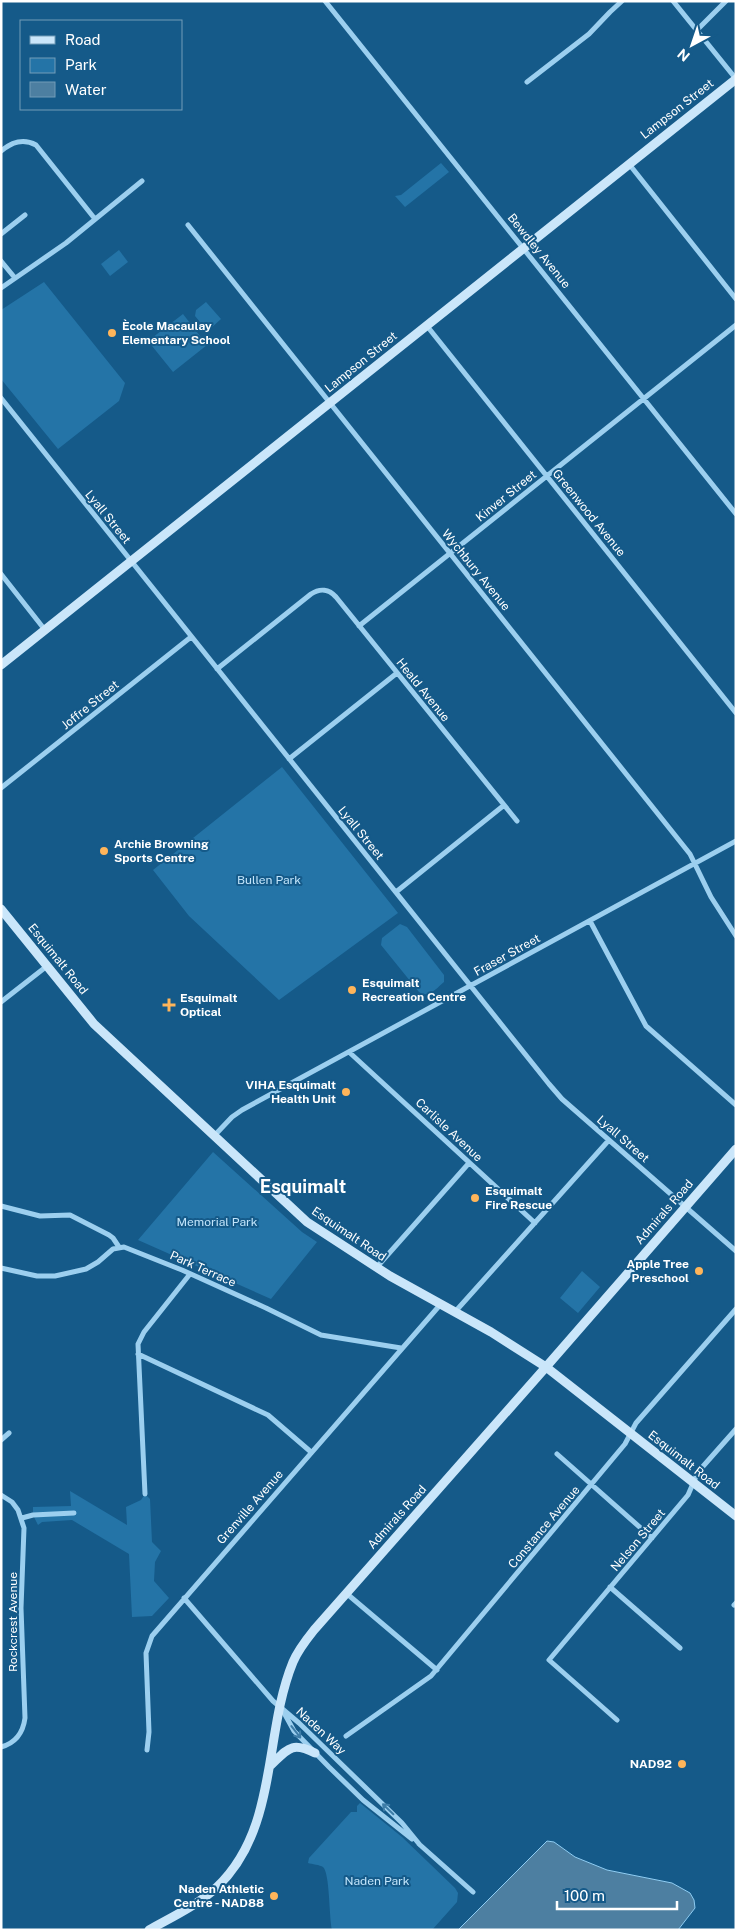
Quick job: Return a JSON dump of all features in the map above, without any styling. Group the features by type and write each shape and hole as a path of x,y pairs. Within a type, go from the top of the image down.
{"main road":[{"name":"Lampson Street","path":"1,665 736,79"},
{"name":"Esquimalt Road","path":"1,909 100,1030 307,1222 376,1268 491,1332 546,1367 736,1516"},
{"name":"Admirals Road","path":"149,1930 206,1897 229,1875 240,1860 256,1825 281,1708 290,1672 300,1648 346,1593 736,1149"},
{"path":"270,1766 286,1751 296,1747 302,1747 315,1753"}],"street":[{"name":"Bewdley Avenue","path":"325,1 736,514"},
{"path":"527,82 589,34 622,1"},
{"path":"673,1 736,79"},
{"path":"697,30 726,1"},
{"path":"1,151 10,144 19,141 36,145 95,219"},
{"path":"628,164 736,299"},
{"path":"1,288 66,243 142,181"},
{"path":"1,234 25,215"},
{"name":"Wychbury Avenue","path":"188,225 690,854 711,897 736,936"},
{"path":"1,261 15,278"},
{"name":"Kinver Street","path":"359,626 736,325"},
{"name":"Greenwood Avenue","path":"427,326 736,713"},
{"name":"Lyall Street","path":"1,398 549,1084 562,1099 736,1251"},
{"path":"1,574 46,630"},
{"name":"Heald Avenue","path":"217,669 311,594 324,590 336,597 517,820"},
{"name":"Joffre Street","path":"1,788 191,637"},
{"path":"289,759 397,673"},
{"path":"396,892 504,806"},
{"name":"Fraser Street","path":"214,1136 238,1112 736,841"},
{"path":"590,921 646,1026 736,1105"},
{"path":"1,1002 47,966"},
{"name":"Carlisle Avenue","path":"349,1052 534,1223"},
{"path":"454,1312 609,1140"},
{"path":"376,1268 470,1163"},
{"name":"Park Terrace","path":"1,1206 40,1216 70,1215 109,1235 117,1242 119,1247 130,1248 190,1274 321,1335 401,1348"},
{"path":"1,1268 37,1276 55,1276 93,1266 119,1247"},
{"path":"144,1494 138,1344 144,1332 190,1274"},
{"name":"Grenville Avenue","path":"147,1750 149,1732 146,1649 154,1632 440,1305"},
{"name":"Constance Avenue","path":"346,1736 437,1670 592,1485 625,1444 636,1423 736,1309"},
{"path":"138,1354 268,1415 311,1452"},
{"name":"Nelson Street","path":"617,1720 549,1660 688,1495 698,1472 736,1429"},
{"path":"1,1440 9,1433"},
{"path":"557,1454 652,1538"},
{"path":"1,1495 12,1502 22,1518 33,1515 74,1513"},
{"name":"Rockcrest Avenue","path":"1,1747 17,1739 24,1725 21,1601 24,1537 22,1518"},
{"path":"610,1588 680,1648"},
{"path":"346,1593 437,1670"},
{"path":"184,1598 281,1708"},
{"name":"Naden Way","path":"281,1708 294,1731 362,1799 420,1845 473,1892"},
{"name":"Naden Way","path":"281,1708 402,1823 420,1845"}],"green space":[{"path":"441,163 449,172 405,207 395,196 401,195"},
{"path":"119,250 128,262 110,276 101,264"},
{"path":"44,282 125,383 119,401 58,449 1,379 1,310"},
{"path":"206,302 221,319 210,329 205,328 195,316 196,310"},
{"path":"183,314 207,345 173,372 148,341"},
{"name":"Bullen Park","path":"282,767 398,913 279,1000 189,916 153,870"},
{"path":"400,924 407,927 444,975 444,982 429,993 422,994 419,992 381,945 382,938"},
{"name":"Memorial Park","path":"213,1152 302,1232 317,1242 271,1299 138,1240"},
{"path":"582,1271 600,1287 578,1313 560,1298"},
{"path":"70,1491 127,1525 126,1507 141,1500 145,1494 150,1499 152,1542 161,1551 155,1562 154,1581 169,1598 152,1616 132,1617 129,1554 72,1520 42,1522 38,1525 33,1515 33,1507 71,1506"},
{"name":"Naden Park","path":"360,1803 402,1837 458,1893 457,1902 432,1930 332,1930 325,1871 322,1866 308,1863 309,1858 351,1812 357,1812 357,1806"}],"water":[{"path":"547,1841 554,1842 575,1857 607,1870 672,1883 690,1893 694,1900 695,1908 678,1930 458,1930"}],"place":[{"name":"Ècole Macaulay Elementary School","path":"112,333"},
{"name":"Archie Browning Sports Centre","path":"104,851"},
{"name":"Esquimalt Recreation Centre","path":"352,990"},
{"name":"Esquimalt Optical","path":"169,1005"},
{"name":"VIHA Esquimalt Health Unit","path":"346,1092"},
{"name":"Esquimalt Fire Rescue","path":"475,1198"},
{"name":"Apple Tree Preschool","path":"699,1271"},
{"name":"NAD92","path":"682,1764"},
{"name":"Naden Athletic Centre - NAD88","path":"274,1896"}],"district":[{"name":"Esquimalt","path":"303,1186"}]}
